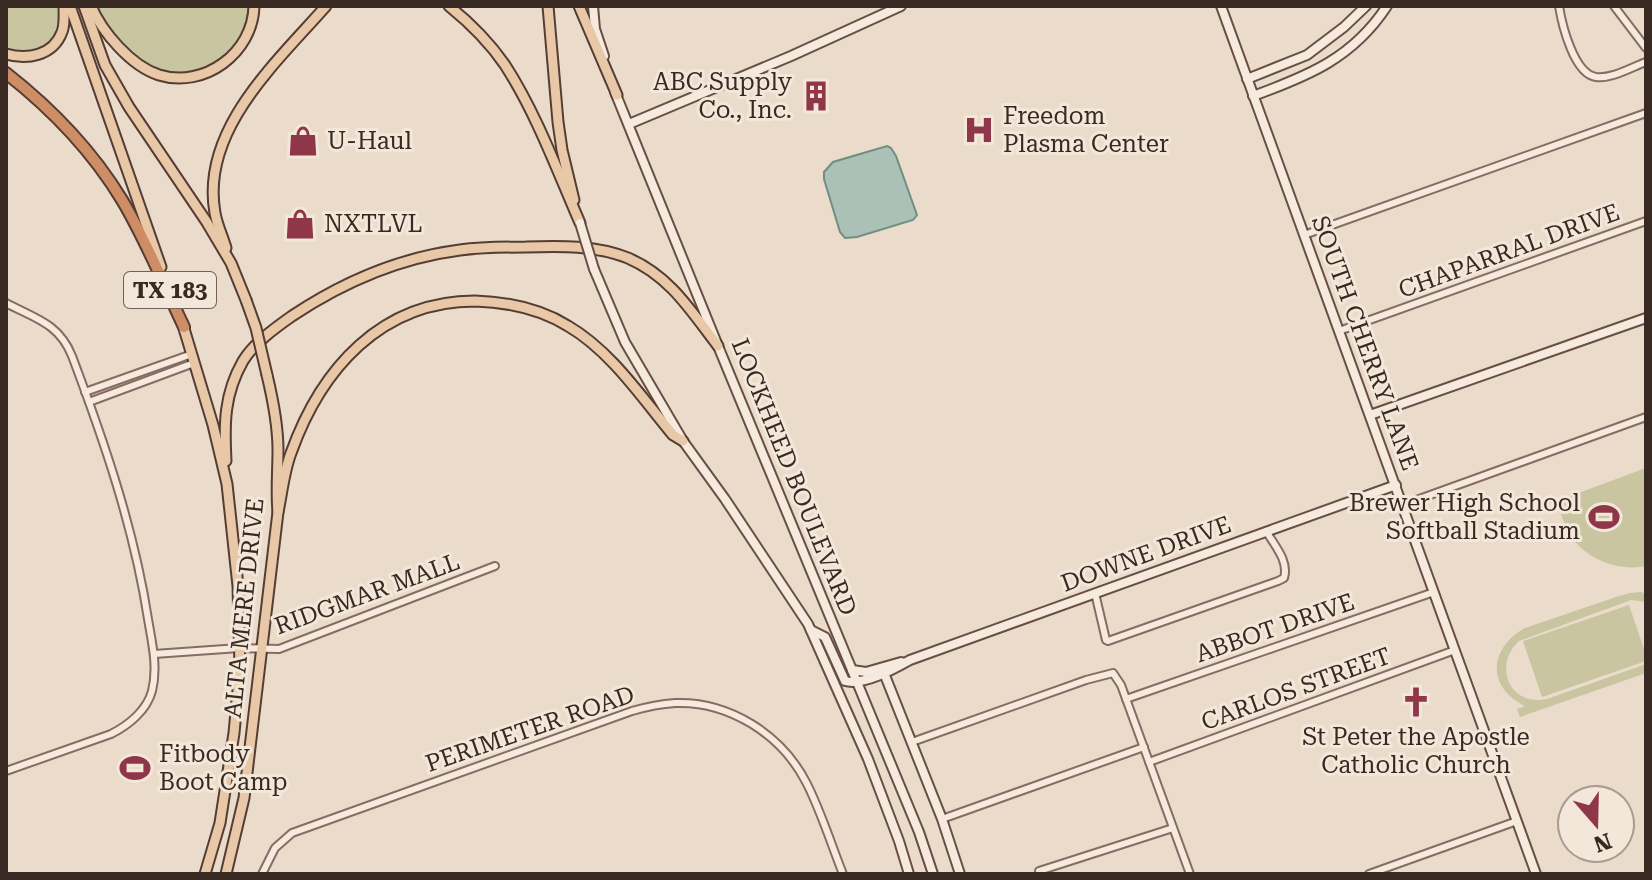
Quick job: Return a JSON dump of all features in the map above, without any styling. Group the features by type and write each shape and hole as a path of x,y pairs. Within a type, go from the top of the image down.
{"highway":[{"path":"6,73 47,106 96,161 133,220 184,327"}],"main road":[{"path":"6,54 30,58 45,52 56,43 63,30 67,6"},
{"name":"ALTA MERE DRIVE","path":"67,6 184,327 227,484 237,569 240,668 220,823 205,874"},
{"name":"ALTA MERE DRIVE","path":"84,6 105,65 121,94 231,263 256,328 274,404 278,512 244,798 226,874"},
{"path":"91,6 120,49 141,67 161,75 191,77 211,70 234,55 251,27 254,6"},
{"path":"231,263 215,212 216,164 225,135 244,103 326,6"},
{"path":"449,6 479,34 505,66 529,110 580,223"},
{"path":"548,6 562,150 580,223"},
{"path":"579,6 617,95"},
{"path":"227,484 224,417 228,397 243,361 279,325 334,290 379,269 411,259 483,248 571,246 611,252 636,262 663,279 718,346"},
{"path":"278,512 290,455 323,387 352,350 370,334 412,311 432,305 462,301 511,304 551,316 592,343 607,357 673,435 683,441"}],"street":[{"name":"LOCKHEED BOULEVARD","path":"593,6 595,29 617,95 919,832 933,874"},
{"path":"629,124 901,6"},
{"name":"SOUTH CHERRY LANE","path":"1221,6 1536,874"},
{"path":"1247,79 1307,55 1366,6"},
{"path":"1253,96 1323,67 1351,46 1387,6"},
{"path":"1559,6 1575,60 1585,72 1596,77 1608,76 1646,62"},
{"path":"1614,6 1646,48"},
{"path":"1304,235 1646,113"},
{"name":"CHAPARRAL DRIVE","path":"1339,331 1646,221"},
{"name":"LOCKHEED BOULEVARD","path":"580,223 594,269 625,342 683,441 811,630 868,759 909,874"},
{"path":"6,303 44,322 60,335 69,348 118,489 140,572 155,672 152,692 142,710 124,728 6,771"},
{"path":"1370,415 1646,318"},
{"path":"85,392 194,358"},
{"path":"89,402 194,358"},
{"path":"1404,507 1646,417"},
{"name":"DOWNE DRIVE","path":"857,682 910,660 1396,485"},
{"path":"1095,593 1106,640 1113,640 1281,580 1286,571 1284,560 1266,531"},
{"name":"RIDGMAR MALL","path":"154,654 239,648 279,649 495,566"},
{"name":"ABBOT DRIVE","path":"1126,699 1434,592"},
{"path":"811,630 825,637 845,681 857,682"},
{"name":"CARLOS STREET","path":"1149,762 1455,650"},
{"name":"DOWNE DRIVE","path":"852,670 866,672 910,660"},
{"path":"884,673 942,819 960,874"},
{"path":"912,742 1113,673 1121,685 1190,874"},
{"name":"PERIMETER ROAD","path":"262,874 275,848 292,833 632,711 676,703 723,710 744,719 777,743 805,781 843,874"},
{"path":"942,819 1144,747"},
{"path":"1369,874 1517,821"},
{"path":"1039,871 1173,828"}],"shaded area":[{"path":"6,6 61,6 53,39 39,51 30,53 6,49"},
{"path":"96,6 250,6 246,30 227,55 202,70 172,73 142,63 129,52"},
{"path":"887,146 896,156 917,215 913,220 845,238 840,232 824,172 833,162"},
{"name":"Brewer High School Softball Stadium","path":"1646,468 1646,566 1613,565 1592,556 1568,532 1557,501"},
{"path":"1646,594 1646,602 1631,600 1519,641 1511,651 1506,674 1516,692 1525,698 1537,700 1646,664 1646,673 1520,717 1517,709 1525,706 1503,689 1497,667 1504,646 1513,636 1525,628 1619,596"},
{"path":"1629,605 1646,661 1542,697 1523,641"}],"place":[{"name":"ABC Supply Co., Inc.","path":"816,96"},
{"name":"Freedom Plasma Center","path":"979,130"},
{"name":"U-Haul","path":"303,141"},
{"name":"NXTLVL","path":"300,224"},
{"name":"Brewer High School Softball Stadium","path":"1604,517"},
{"name":"St Peter the Apostle Catholic Church","path":"1416,702"},
{"name":"Fitbody Boot Camp","path":"135,768"}]}
